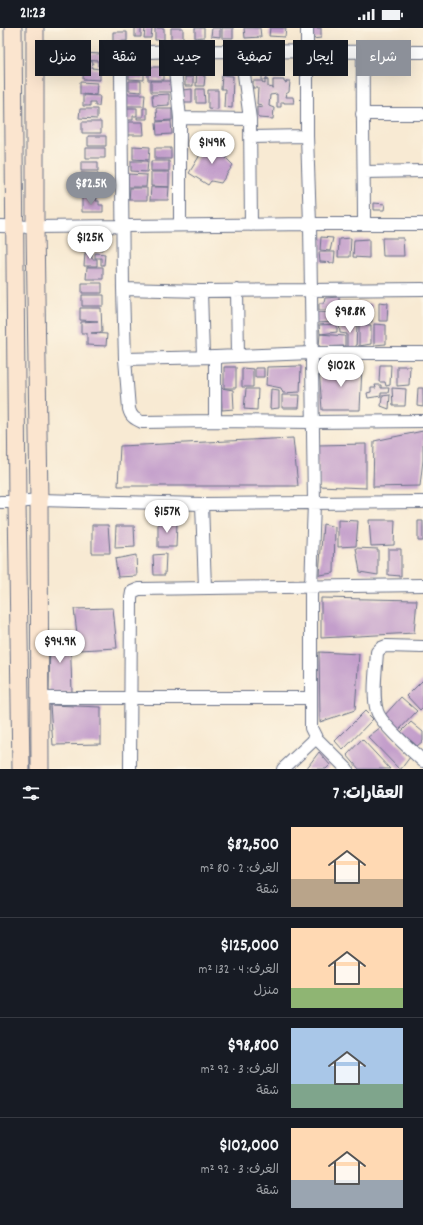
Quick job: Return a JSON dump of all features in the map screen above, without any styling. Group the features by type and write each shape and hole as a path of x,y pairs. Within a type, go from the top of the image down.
{"street":[{"path":"13,28 7,226 8,502 21,769"},
{"path":"35,28 35,227 40,500 40,769"},
{"path":"306,40 307,28"},
{"path":"411,52 423,52"},
{"path":"159,53 128,54 123,58 121,64 123,289 125,359 129,409 131,415 135,419 142,422 423,421"},
{"path":"176,76 180,118 180,225"},
{"path":"244,76 250,119 251,225"},
{"path":"306,76 314,503 311,587 311,728 316,738 347,769"},
{"path":"363,76 364,224"},
{"path":"362,114 423,114"},
{"path":"180,118 250,119"},
{"path":"250,137 307,136"},
{"path":"364,172 423,171"},
{"path":"7,226 423,224"},
{"path":"123,289 201,291 423,289"},
{"path":"237,290 238,356"},
{"path":"201,291 215,421"},
{"path":"125,359 311,353 423,353"},
{"path":"8,502 40,500 202,504 423,502"},
{"path":"202,504 205,588"},
{"path":"130,769 132,592 139,589 423,586"},
{"path":"422,758 381,720 377,713 375,701 377,652 386,646 423,647"},
{"path":"39,698 311,698"},
{"path":"283,769 316,738"}],"building":[{"path":"135,28 141,28 141,37 135,37"},
{"path":"145,28 152,28 151,38 144,38"},
{"path":"155,28 164,28 164,40 155,40"},
{"path":"171,28 183,28 183,39 171,40"},
{"path":"195,28 204,28 204,37 195,38"},
{"path":"212,28 220,28 220,37 211,36"},
{"path":"222,28 233,28 233,38 222,38"},
{"path":"244,28 260,28 261,37 245,38"},
{"path":"270,28 286,28 285,37 269,36"},
{"path":"311,28 321,28 321,38 312,39"},
{"path":"113,32 127,32 127,40 113,40"},
{"path":"91,53 99,54 99,66 98,61 91,61"},
{"path":"91,62 93,62 92,68 99,69 100,80 83,79 83,76 91,76"},
{"path":"151,67 159,67 159,76 164,76 164,80 148,80 148,76 151,76"},
{"path":"222,75 233,76 232,108 224,107 225,89 221,89"},
{"path":"129,76 144,76 144,80 129,79"},
{"path":"196,76 205,76 204,86 196,86"},
{"path":"262,76 267,76 267,80 262,80"},
{"path":"185,77 193,77 193,86 185,86"},
{"path":"265,80 268,80 268,87 273,88 273,80 284,80 286,83 287,81 290,81 289,92 285,97 293,97 294,103 281,102 281,107 277,107 277,94 270,95 269,106 274,108 273,119 259,118 257,116 257,106 262,107 262,105 257,104 258,88 253,88 253,81 262,81 265,84"},
{"path":"129,81 141,81 141,92 129,91"},
{"path":"151,81 174,81 173,92 151,92"},
{"path":"80,82 97,83 96,95 80,94"},
{"path":"192,89 192,102 183,102 182,90"},
{"path":"196,89 204,89 205,103 196,103"},
{"path":"208,90 218,90 218,109 208,108"},
{"path":"126,94 145,94 144,106 126,106"},
{"path":"169,94 169,105 153,106 152,95"},
{"path":"83,95 100,96 99,106 95,106 95,102 90,102 90,106 83,106"},
{"path":"127,108 137,108 137,116 133,116 133,120 126,120"},
{"path":"143,108 147,108 147,119 137,119 137,117 143,117"},
{"path":"156,108 172,108 172,120 157,121"},
{"path":"80,109 97,109 97,119 79,118"},
{"path":"171,121 172,134 157,135 156,122"},
{"path":"82,122 101,122 101,133 82,133"},
{"path":"126,122 143,122 144,135 126,135"},
{"path":"88,136 106,136 106,146 88,146"},
{"path":"208,142 228,154 226,158 233,165 221,183 211,181 208,185 189,173"},
{"path":"133,146 150,147 149,160 133,159"},
{"path":"86,148 105,148 105,158 86,158"},
{"path":"155,148 171,148 171,159 155,159"},
{"path":"131,161 148,161 147,172 131,171"},
{"path":"151,161 169,161 169,171 151,171"},
{"path":"81,162 98,162 98,171 81,171"},
{"path":"151,172 169,172 169,187 151,186"},
{"path":"81,173 98,174 98,183 80,182"},
{"path":"128,174 147,175 146,187 127,187"},
{"path":"81,186 97,186 97,197 80,197"},
{"path":"151,187 169,187 168,200 150,200"},
{"path":"130,188 147,188 147,200 129,200"},
{"path":"82,198 97,198 96,201 99,201 99,205 103,205 103,212 82,212"},
{"path":"374,203 385,204 384,210 374,210"},
{"path":"321,237 333,238 330,251 320,250"},
{"path":"351,238 350,257 338,257 339,239"},
{"path":"382,238 403,238 404,256 383,256"},
{"path":"94,239 102,240 102,250 98,249 98,244 93,243"},
{"path":"369,239 369,258 353,257 354,240"},
{"path":"82,240 86,240 87,246 92,246 92,251 81,251"},
{"path":"319,252 335,252 334,263 320,262"},
{"path":"85,253 92,253 92,259 97,259 97,266 84,266"},
{"path":"95,253 105,254 104,265 101,265 101,258 95,258"},
{"path":"87,267 103,267 103,279 86,279"},
{"path":"82,283 102,283 102,293 82,293"},
{"path":"82,295 104,295 104,306 82,306"},
{"path":"339,297 339,310 319,310 319,303 324,303 325,298"},
{"path":"352,302 352,321 341,321 341,303"},
{"path":"355,302 364,302 366,311 359,312 360,320 355,320"},
{"path":"379,302 388,303 387,321 379,321"},
{"path":"366,303 372,304 372,322 362,322 362,314 366,313"},
{"path":"80,308 101,308 102,332 91,333 107,334 106,346 87,345 87,333 81,333 81,322 98,321 80,320"},
{"path":"314,312 339,313 337,322 316,323"},
{"path":"339,323 357,325 356,348 347,348 347,334 340,333"},
{"path":"337,324 337,332 320,334 319,325"},
{"path":"359,324 371,325 371,344 359,346"},
{"path":"374,324 386,325 386,344 374,345"},
{"path":"320,334 345,336 345,346 319,347"},
{"path":"380,365 391,365 390,385 386,386 385,382 379,382"},
{"path":"301,366 300,392 283,393 281,388 266,385 267,367"},
{"path":"362,366 360,410 322,410 319,367"},
{"path":"397,366 410,366 409,385 397,386"},
{"path":"224,367 236,367 236,388 224,388"},
{"path":"242,368 253,369 253,387 242,387"},
{"path":"255,368 264,368 264,377 255,377"},
{"path":"375,385 381,385 381,388 389,388 388,393 381,393 381,396 368,398 367,393 371,392 371,388 376,388"},
{"path":"221,388 233,390 234,409 222,410"},
{"path":"392,388 406,389 405,406 393,406"},
{"path":"418,388 423,388 423,407 417,406"},
{"path":"246,389 258,389 257,410 244,409"},
{"path":"271,389 279,390 279,408 270,409"},
{"path":"282,395 300,395 299,408 282,408"},
{"path":"390,395 389,409 381,406 382,396"},
{"path":"423,431 423,460 420,486 373,487 374,441"},
{"path":"293,438 298,486 118,486 120,446"},
{"path":"366,444 366,488 319,486 317,445"},
{"path":"338,520 358,521 356,546 338,547"},
{"path":"369,520 395,520 394,545 371,546"},
{"path":"158,521 177,523 176,547 158,547"},
{"path":"418,521 423,521 423,541 418,541"},
{"path":"323,524 335,527 334,573 319,575"},
{"path":"92,525 108,525 110,553 92,553"},
{"path":"116,526 134,526 135,547 115,548"},
{"path":"356,548 378,549 378,575 360,572"},
{"path":"388,549 401,549 401,576 388,575"},
{"path":"166,554 165,575 154,575 153,555"},
{"path":"136,555 137,576 118,577 115,559"},
{"path":"321,598 417,600 414,633 321,638"},
{"path":"113,608 117,648 79,650 74,609"},
{"path":"70,632 72,692 49,694 50,636"},
{"path":"319,652 359,654 355,710 320,722"},
{"path":"423,680 423,707 420,710 407,696"},
{"path":"401,697 417,711 399,730 384,716"},
{"path":"50,705 101,707 101,744 53,745"},
{"path":"365,711 373,719 343,750 335,741"},
{"path":"411,722 423,732 423,741 417,746 401,732"},
{"path":"381,727 410,757 401,769 399,769 368,737"},
{"path":"362,739 390,769 359,769 347,755"},
{"path":"319,752 330,765 326,769 306,769"}]}
